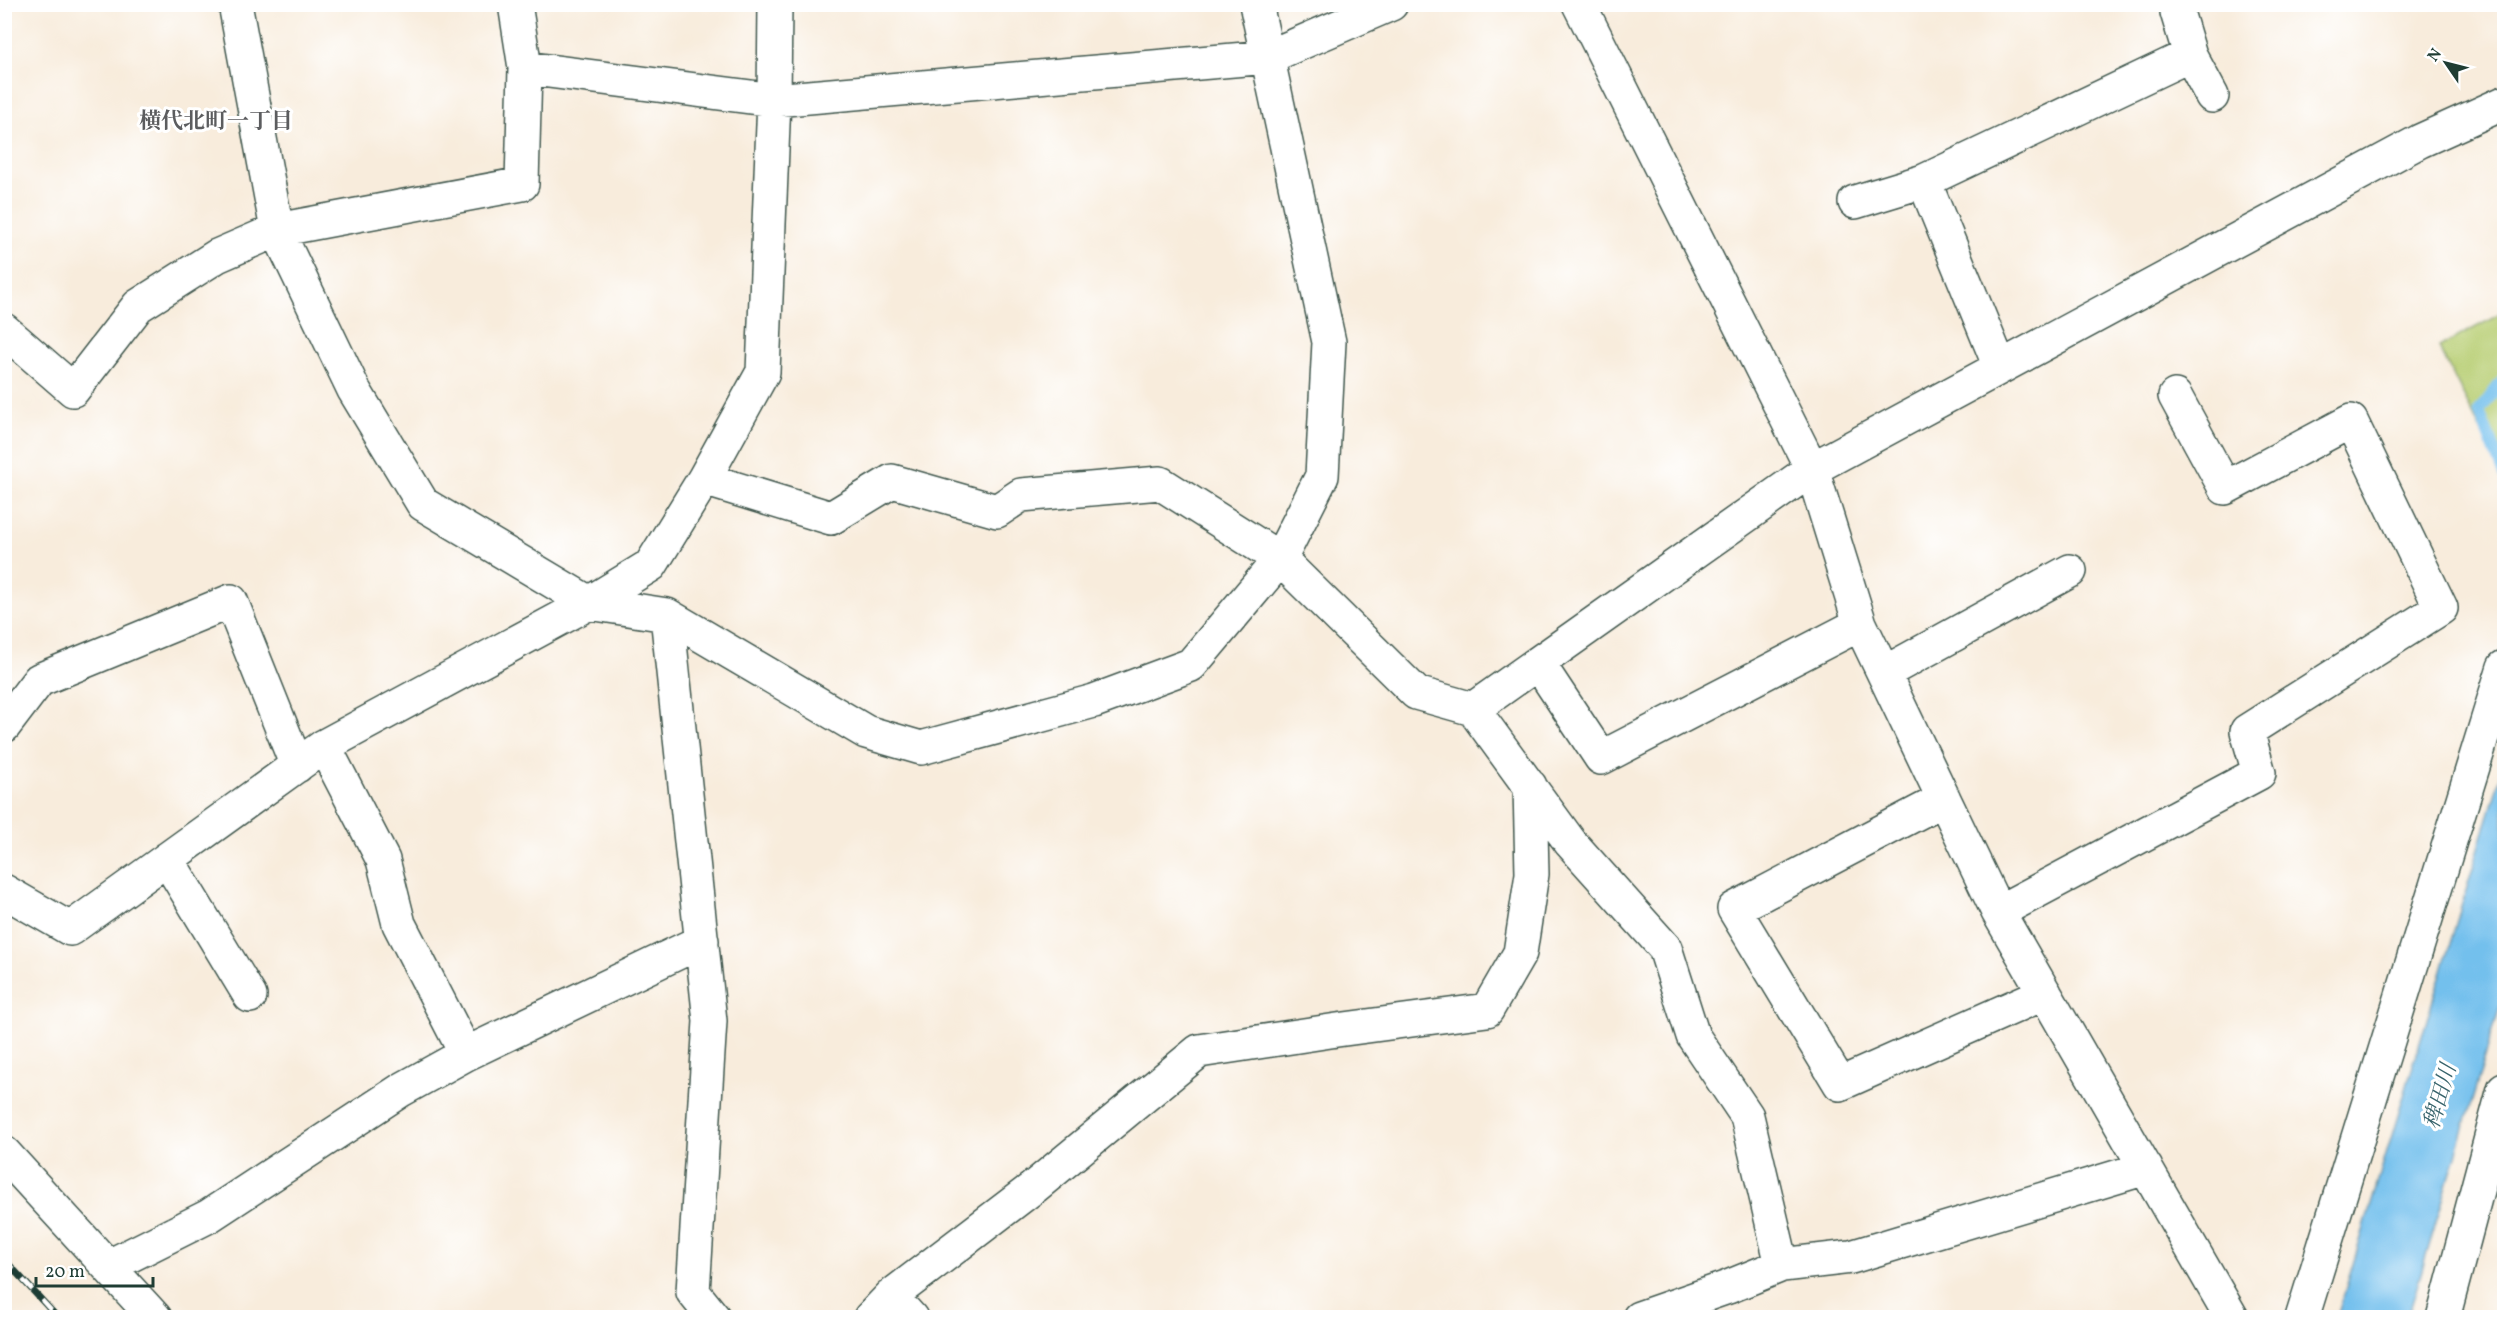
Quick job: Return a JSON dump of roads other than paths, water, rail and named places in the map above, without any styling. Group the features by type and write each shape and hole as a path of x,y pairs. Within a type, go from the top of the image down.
{"street":[{"path":"235,4 277,230 354,390 423,504 589,603 667,615 866,732 921,748 1094,700 1191,665 1280,559 1322,476 1329,342 1256,4"},
{"path":"4,330 73,390 138,306 217,256 277,230 522,184 525,68 515,4"},
{"path":"4,891 70,929 324,746 589,603 651,565 704,479 763,372 774,100 775,4"},
{"path":"525,68 774,100 1268,57 1391,4"},
{"path":"1579,4 1812,469 1860,624 1998,912 2232,1317"},
{"path":"2177,12 2190,55 2212,96"},
{"path":"1855,202 1924,181 2190,55"},
{"path":"1473,709 1812,469 2420,141 2505,103"},
{"path":"1924,181 2000,367"},
{"path":"1998,912 2259,773 2247,731 2441,608 2351,421 2225,488 2175,396"},
{"path":"704,479 831,518 892,481 997,512 1021,495 1160,483 1280,559 1416,693 1473,709 1570,842 1665,948 1693,1036 1747,1116 1782,1265"},
{"path":"1884,674 2070,571"},
{"path":"4,726 39,680 231,601 297,766"},
{"path":"667,615 710,1022 693,1292 714,1317"},
{"path":"1538,663 1601,758 1860,624"},
{"path":"2302,1317 2505,666"},
{"path":"324,746 383,860 399,924 466,1054"},
{"path":"891,1310 1034,1187 1199,1051 1487,1010 1520,953 1533,874 1530,786"},
{"path":"1944,799 1734,909 1840,1084 2045,993"},
{"path":"167,859 250,996"},
{"path":"109,1266 208,1216 400,1090 466,1054 702,941"},
{"path":"2443,1317 2505,1089"},
{"path":"4,1152 155,1317"},
{"path":"1639,1317 1728,1287 1782,1265 1851,1257 2146,1168"}],"water":[{"name":"稗田川","path":"2504,765 2504,993 2408,1317 2337,1317"}],"waterway":[{"path":"2504,379 2479,411 2504,475"}],"railway":[{"path":"4,1259 58,1318"}],"district":[{"name":"横代北町一丁目","path":"216,120"}]}
